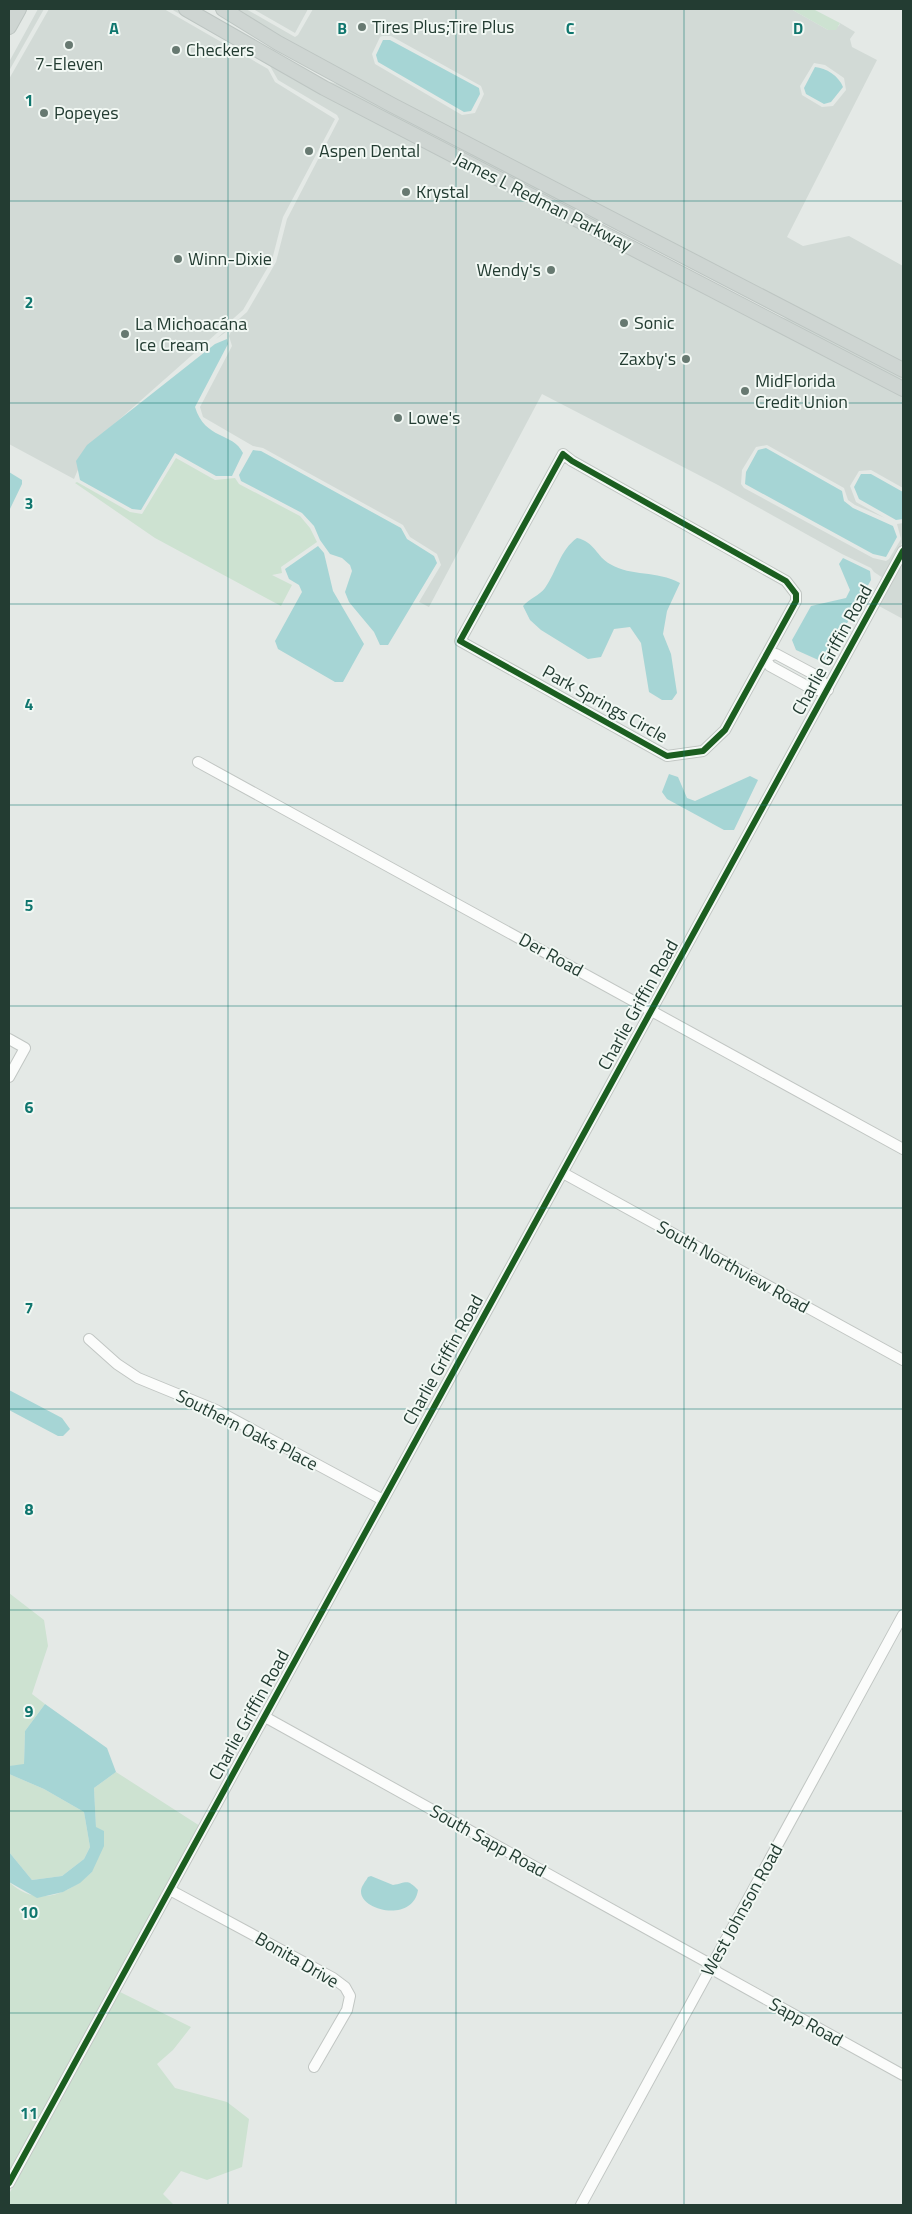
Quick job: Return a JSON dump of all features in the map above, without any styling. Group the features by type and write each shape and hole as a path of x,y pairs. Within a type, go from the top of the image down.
{"main road":[{"path":"9,27 20,9"},
{"name":"James L Redman Parkway","path":"186,9 324,88 903,389"},
{"path":"200,9 240,31 251,32 256,30"},
{"name":"James L Redman Parkway","path":"223,9 256,30 356,85 903,370"},
{"path":"244,42 249,40 261,43 322,76 356,85"},
{"path":"590,226 610,229 681,264 693,261"},
{"path":"686,277 703,275 772,311 799,316"}],"street":[{"name":"Park Springs Circle","path":"563,454 598,476 786,581 796,594 796,601 765,656 725,730 703,751 668,756 460,641 563,454"},
{"name":"Charlie Griffin Road","path":"9,2183 903,551"},
{"path":"765,656 770,666 814,690 828,690"},
{"name":"Der Road","path":"198,762 903,1149"},
{"path":"9,1039 25,1048 9,1077"},
{"name":"South Northview Road","path":"563,1173 903,1360"},
{"name":"Southern Oaks Place","path":"89,1339 117,1364 138,1378 216,1410 383,1500"},
{"name":"West Johnson Road","path":"581,2205 903,1615"},
{"name":"South Sapp Road","path":"265,1717 712,1965"},
{"name":"Bonita Drive","path":"170,1890 333,1978 345,1987 350,1996 347,2010 314,2067"},
{"name":"Sapp Road","path":"712,1965 717,1972 903,2076"}],"shaded area":[{"path":"38,9 44,9 9,71 9,62"},
{"path":"49,9 164,9 268,69 275,82 335,119 283,217 272,260 243,310 87,448 74,479 9,444 9,79"},
{"path":"171,9 177,9 240,45 903,393 903,488 871,470 859,471 850,486 856,502 885,518 855,505 848,500 844,488 767,445 756,447 742,470 741,484 744,488 873,558 886,561 889,559 901,539 897,524 903,523 903,541 883,578 871,568 842,554 718,485 542,394 429,607 419,602 441,565 437,554 410,537 403,525 263,448 253,446 203,417 200,407 232,346 229,336 233,327 216,339 247,312 276,262 287,219 339,119 337,115 278,80 270,66"},
{"path":"231,9 246,9 295,37 313,9 791,9 828,30 839,26 840,23 855,32 850,39 852,47 877,60 787,237 803,246 849,236 903,266 903,365 394,101","holes":["382,36 391,36 481,86 484,94 475,113 462,115 375,64 372,54","814,63 825,65 844,78 846,90 833,106 822,107 802,95 800,86"]},
{"path":"253,9 308,9 295,33"},
{"path":"320,79 354,89 610,224 591,222"},
{"path":"770,315 798,321 903,375 903,384"},
{"path":"903,562 903,619 879,606"}],"green space":[{"path":"791,9 813,9 840,23 836,30 828,30"},
{"path":"176,458 215,480 235,478 239,484 300,516 310,528 317,542 281,567 282,573 272,575 292,585 281,606 155,538 75,483 77,482 130,512 142,514"},
{"path":"9,1593 44,1620 48,1646 32,1694 45,1704 25,1731 24,1765 10,1766"},
{"path":"116,1772 200,1826 9,2173 9,1882 30,1895 52,1895 72,1887 92,1872 96,1827 94,1788"},
{"path":"9,1774 44,1789 84,1812 90,1847 84,1859 62,1876 32,1880 9,1852"},
{"path":"120,1992 191,2027 173,2050 157,2064 175,2088 227,2102 249,2119 242,2167 207,2180 181,2171 163,2194 174,2205 9,2205 9,2194"}],"water":[{"path":"383,40 390,40 479,88 480,94 471,111 464,112 378,62 376,55"},
{"path":"815,67 832,73 843,87 831,102 824,104 806,94 804,88"},
{"path":"227,339 228,344 195,407 205,425 233,442 243,453 232,476 216,476 175,453 141,510 132,509 80,480 76,461 87,445 215,344"},
{"path":"766,448 842,491 844,501 853,508 893,526 897,537 886,557 873,554 745,484 746,472 758,450"},
{"path":"253,450 261,451 401,528 407,539 434,556 437,563 388,645 380,645 374,632 349,602 345,592 352,571 350,565 342,558 330,554 320,540 314,526 302,513 241,481 239,475"},
{"path":"9,472 22,480 22,484 9,511"},
{"path":"861,474 871,474 903,492 903,519 896,520 859,499 854,487"},
{"path":"577,538 588,543 605,561 618,568 662,576 680,583 667,611 663,634 671,654 677,693 672,700 662,700 649,692 641,643 630,627 614,629 601,657 588,659 541,630 530,620 523,606 545,588 567,548"},
{"path":"318,546 324,553 333,591 364,644 343,682 335,682 278,649 275,641 302,592 299,585 289,579 285,569"},
{"path":"843,558 870,571 871,580 825,663 796,650 792,640 811,606 846,598 850,590 839,564"},
{"path":"669,774 678,777 687,798 695,801 750,776 758,780 734,830 724,830 667,799 662,792"},
{"path":"9,1390 62,1418 70,1429 63,1436 58,1436 9,1410"},
{"path":"45,1704 107,1748 116,1772 94,1788 96,1827 104,1831 104,1846 92,1872 80,1883 63,1892 37,1898 9,1882 9,1852 32,1880 62,1876 84,1859 90,1847 84,1812 44,1789 9,1774 9,1766 24,1764 25,1731"},
{"path":"371,1876 393,1885 406,1882 411,1884 418,1890 414,1900 407,1907 398,1910 377,1908 369,1904 363,1898 361,1891 368,1877"}],"cycle path":[{"path":"563,454 572,461 786,581 796,594 796,601 725,730 703,751 667,756 460,641 563,454"},
{"path":"9,2183 903,551"}],"place":[{"name":"Tires Plus;Tire Plus","path":"362,27"},
{"name":"7-Eleven","path":"69,45"},
{"name":"Checkers","path":"176,50"},
{"name":"Popeyes","path":"44,113"},
{"name":"Aspen Dental","path":"309,151"},
{"name":"Krystal","path":"406,192"},
{"name":"Winn-Dixie","path":"178,259"},
{"name":"Wendy's","path":"551,270"},
{"name":"Sonic","path":"624,323"},
{"name":"La Michoacána Ice Cream","path":"125,334"},
{"name":"Zaxby's","path":"686,359"},
{"name":"MidFlorida Credit Union","path":"745,391"},
{"name":"Lowe's","path":"398,418"}]}
